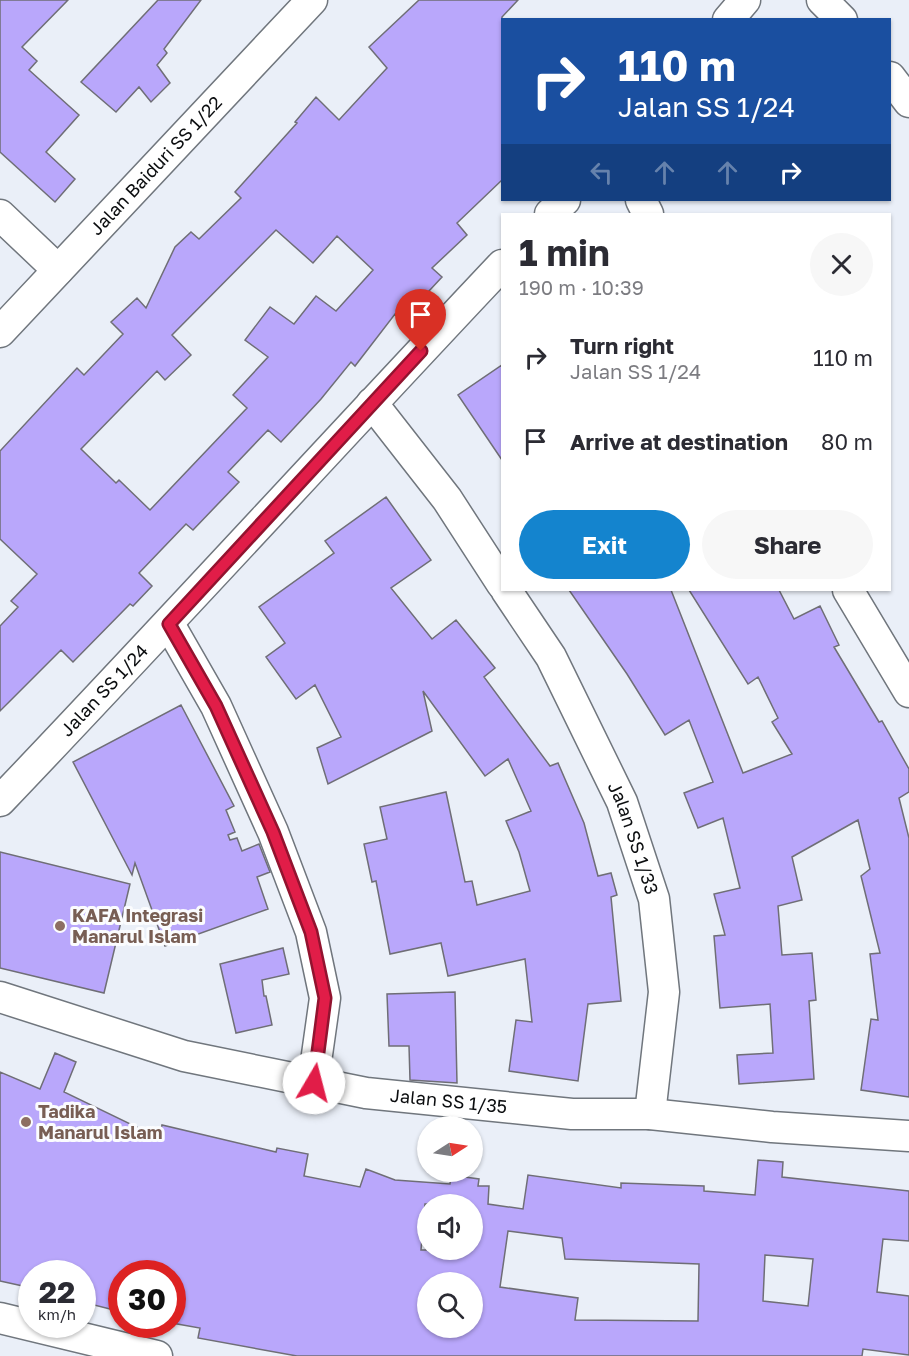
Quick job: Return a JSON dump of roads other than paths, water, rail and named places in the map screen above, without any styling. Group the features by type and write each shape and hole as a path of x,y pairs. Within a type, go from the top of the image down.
{"street":[{"name":"Jalan Baiduri SS 1/22","path":"0,332 312,0"},
{"path":"730,18 746,0"},
{"path":"822,0 840,18"},
{"path":"891,78 909,102"},
{"path":"551,213 564,201"},
{"path":"0,215 58,270"},
{"name":"Jalan SS 1/24","path":"0,801 169,624 501,266"},
{"path":"372,403 447,499 501,582"},
{"name":"Jalan SS 1/33","path":"507,591 551,657 622,802 654,899 664,992 650,1114"},
{"path":"849,591 909,692"},
{"path":"169,624 216,706 273,832 311,932 325,998 314,1083"},
{"name":"Jalan SS 1/35","path":"0,997 184,1056 366,1093 572,1114 650,1114 909,1136"},
{"path":"0,1318 157,1356"}],"place":[{"name":"KAFA Integrasi Manarul Islam","path":"60,926"},
{"name":"Tadika Manarul Islam","path":"26,1122"}]}
